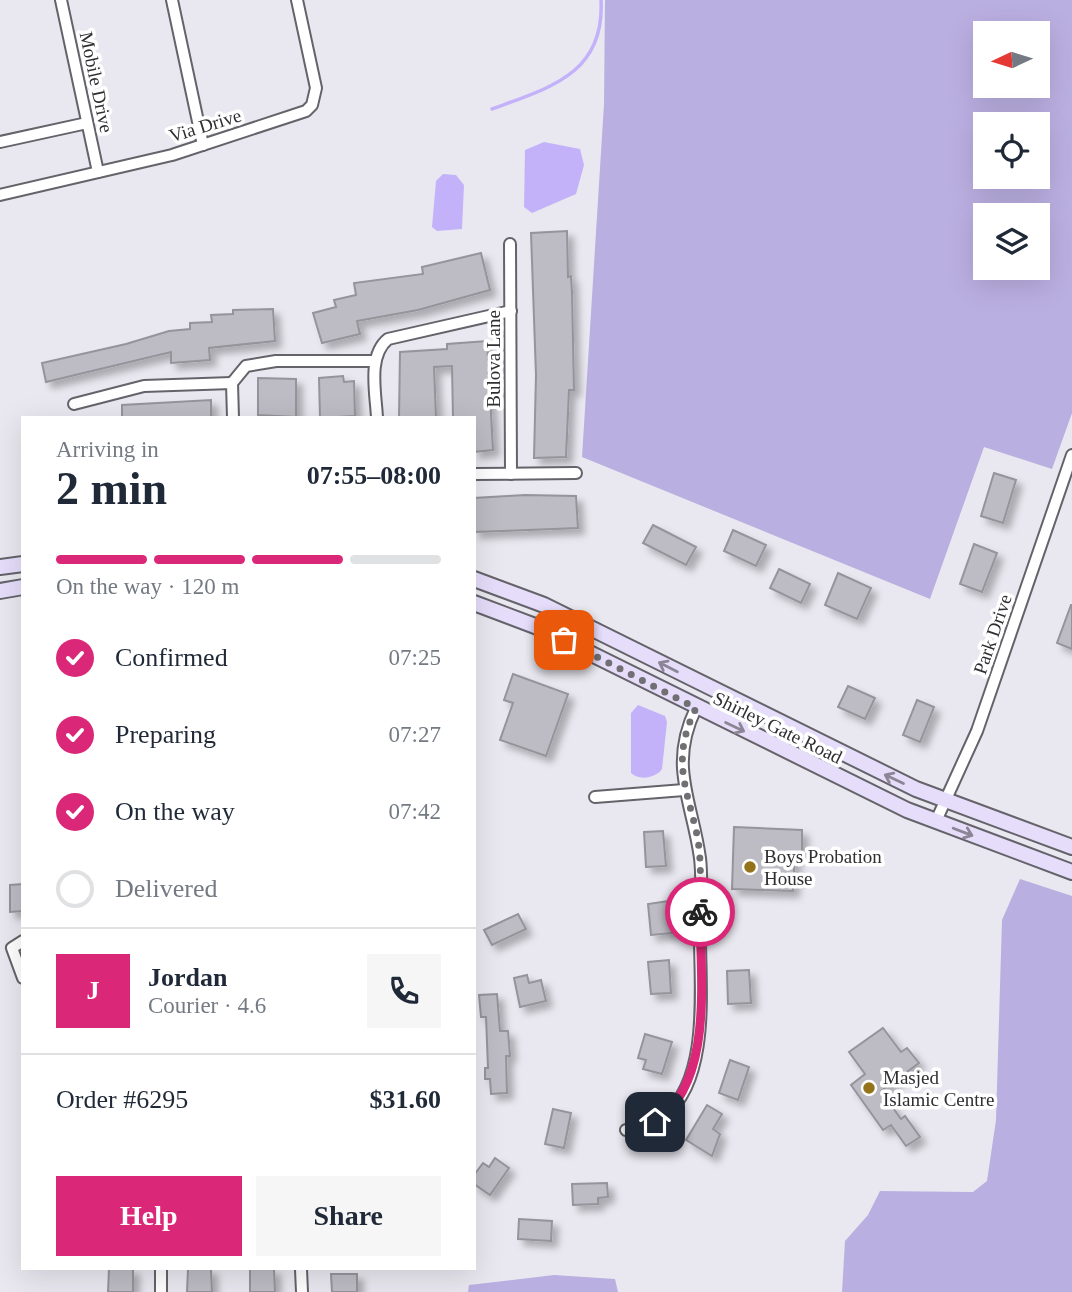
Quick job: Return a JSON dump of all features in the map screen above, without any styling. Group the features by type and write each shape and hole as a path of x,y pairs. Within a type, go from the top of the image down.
{"main road":[{"path":"0,567 21,564"},
{"name":"Shirley Gate Road","path":"476,580 544,605 840,753 947,801 1072,847"},
{"path":"0,591 21,587"},
{"name":"Shirley Gate Road","path":"476,604 544,631 842,780 936,821 1072,872"}],"street":[{"name":"Mobile Drive","path":"61,0 98,172"},
{"path":"172,0 203,145"},
{"name":"Via Drive","path":"0,195 203,145 300,114 312,104 316,88 297,0"},
{"path":"0,142 87,123"},
{"name":"Bulova Lane","path":"510,244 511,474"},
{"path":"377,416 375,361 381,345 388,339 511,311"},
{"path":"233,416 232,383 246,366 266,362 375,361"},
{"path":"74,404 144,386 232,383"},
{"name":"Park Drive","path":"936,821 977,732 1072,455"},
{"path":"476,474 576,473"},
{"path":"626,1130 655,1122 672,1108 687,1083 698,1048 700,862 697,836 684,790 682,746 696,708"},
{"path":"595,797 684,790"},
{"path":"21,942 12,948 21,973"},
{"path":"161,1270 161,1292"},
{"path":"301,1270 302,1292"}],"shaded area":[{"path":"605,0 1072,0 1072,413 1052,469 984,447 930,599 582,457 604,104"},
{"path":"544,142 580,149 584,165 576,194 532,213 524,207 525,150"},
{"path":"443,174 456,175 464,185 462,229 437,231 432,227 436,181"},
{"path":"638,705 665,716 667,722 662,769 656,775 647,777 638,777 631,773 631,713"},
{"path":"1020,879 1072,896 1072,1292 842,1292 845,1241 868,1215 880,1191 973,1192 987,1181 996,1120 1002,920"},
{"path":"554,1275 615,1279 618,1292 468,1292 469,1285"}],"building":[{"path":"567,231 568,277 571,276 572,293 574,390 569,390 566,457 534,458 536,375 531,233"},
{"path":"481,253 490,290 418,310 357,321 360,334 322,343 313,313 336,307 334,300 356,295 354,283 423,274 422,267"},
{"path":"273,309 275,341 209,348 210,360 171,363 171,352 46,382 42,363 169,331 190,329 190,323 212,322 211,315 233,314 233,310"},
{"path":"487,341 493,450 476,452 476,416 453,416 452,366 434,367 436,416 399,416 400,352 447,349 447,344"},
{"path":"343,376 344,382 354,381 355,416 320,416 319,378"},
{"path":"258,378 296,379 296,416 258,415"},
{"path":"211,400 211,416 122,416 122,405"},
{"path":"994,473 1016,480 1003,523 981,516"},
{"path":"576,496 578,528 476,532 476,498"},
{"path":"653,525 696,547 686,565 643,543"},
{"path":"733,530 766,545 756,566 724,551"},
{"path":"974,544 997,553 982,592 960,584"},
{"path":"779,569 810,584 801,603 770,588"},
{"path":"838,573 871,588 857,619 825,605"},
{"path":"1072,605 1072,649 1057,643"},
{"path":"513,674 568,694 546,756 500,740 513,703 504,700"},
{"path":"848,686 875,698 865,719 838,707"},
{"path":"917,700 934,707 920,742 903,735"},
{"name":"Boys Probation House","path":"734,827 802,830 802,853 795,853 793,891 732,889"},
{"path":"663,831 666,866 646,867 644,832"},
{"path":"21,884 21,911 10,912 10,885"},
{"path":"669,901 672,933 651,935 648,904"},
{"path":"518,914 526,929 492,945 484,930"},
{"path":"669,960 671,993 651,994 648,962"},
{"path":"749,970 751,1003 728,1004 727,971"},
{"path":"527,975 529,983 541,980 546,1001 520,1007 514,978"},
{"path":"497,994 500,1031 508,1031 510,1056 506,1056 507,1093 491,1094 490,1079 485,1079 485,1068 488,1068 486,1017 481,1017 479,995"},
{"name":"Masjed Islamic Centre","path":"883,1028 901,1052 907,1048 919,1063 881,1091 901,1119 905,1116 920,1137 906,1146 891,1125 883,1130 851,1085 865,1074 849,1052"},
{"path":"645,1034 672,1042 662,1074 643,1069 646,1060 638,1058"},
{"path":"730,1060 749,1067 738,1100 719,1093"},
{"path":"707,1105 722,1114 713,1129 720,1134 712,1156 686,1140"},
{"path":"553,1109 571,1113 564,1148 545,1144"},
{"path":"495,1158 509,1168 490,1195 476,1185 476,1172 483,1163 489,1167"},
{"path":"607,1183 608,1197 598,1198 598,1204 573,1205 572,1184"},
{"path":"519,1219 552,1221 551,1241 518,1239"},
{"path":"109,1270 133,1270 133,1292 108,1292"},
{"path":"188,1270 211,1270 212,1292 187,1292"},
{"path":"250,1270 274,1270 275,1292 250,1292"},
{"path":"331,1274 357,1274 357,1292 332,1292"}],"waterway":[{"path":"492,109 553,85 583,61 594,45 600,25 601,0"}],"way so far":[{"path":"564,640 696,708 685,731 681,773 697,836 700,912"}],"place":[{"name":"Boys Probation House","path":"750,867"},
{"name":"Masjed Islamic Centre","path":"869,1088"}],"route":[{"path":"655,1122 666,1115 680,1097 694,1065 698,1048 700,912"}]}
